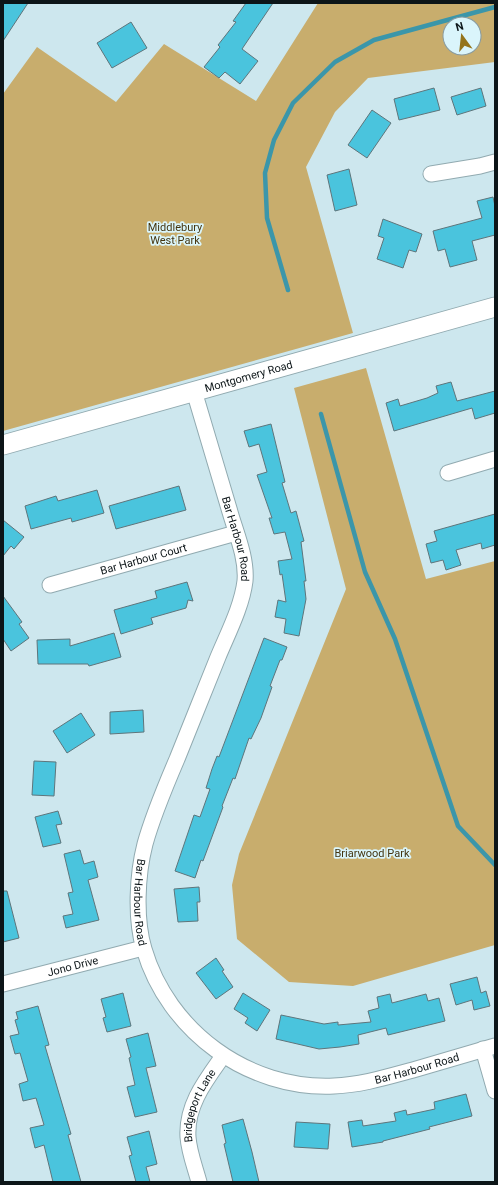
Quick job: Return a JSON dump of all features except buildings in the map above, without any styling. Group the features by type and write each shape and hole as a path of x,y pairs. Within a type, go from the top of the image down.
{"street":[{"path":"431,174 495,162"},
{"name":"Montgomery Road","path":"3,445 495,307"},
{"name":"Bar Harbour Road","path":"194,391 245,567 244,590 155,813 145,847 140,874 138,900 143,948 155,976 170,1003 186,1023 204,1041 223,1056 270,1077 292,1083 334,1086 372,1081 489,1048"},
{"path":"448,473 495,459"},
{"name":"Bar Harbour Court","path":"50,585 236,533"},
{"name":"Jono Drive","path":"3,984 143,948"},
{"path":"489,1048 495,1091"},
{"name":"Bridgeport Lane","path":"198,1182 189,1145 188,1124 196,1099 223,1056"}],"green space":[{"name":"Middlebury West Park","path":"318,3 495,3 495,62 368,78 335,112 306,167 353,333 3,431 3,94 37,47 116,102 164,44 256,101"},
{"name":"Briarwood Park","path":"366,368 426,579 495,561 495,945 353,986 289,982 237,939 232,885 239,854 346,589 294,388"}],"waterway":[{"path":"288,290 267,218 265,173 274,140 293,103 335,62 374,40 495,7"},
{"path":"321,414 365,572 395,639 458,826 495,865"}]}
